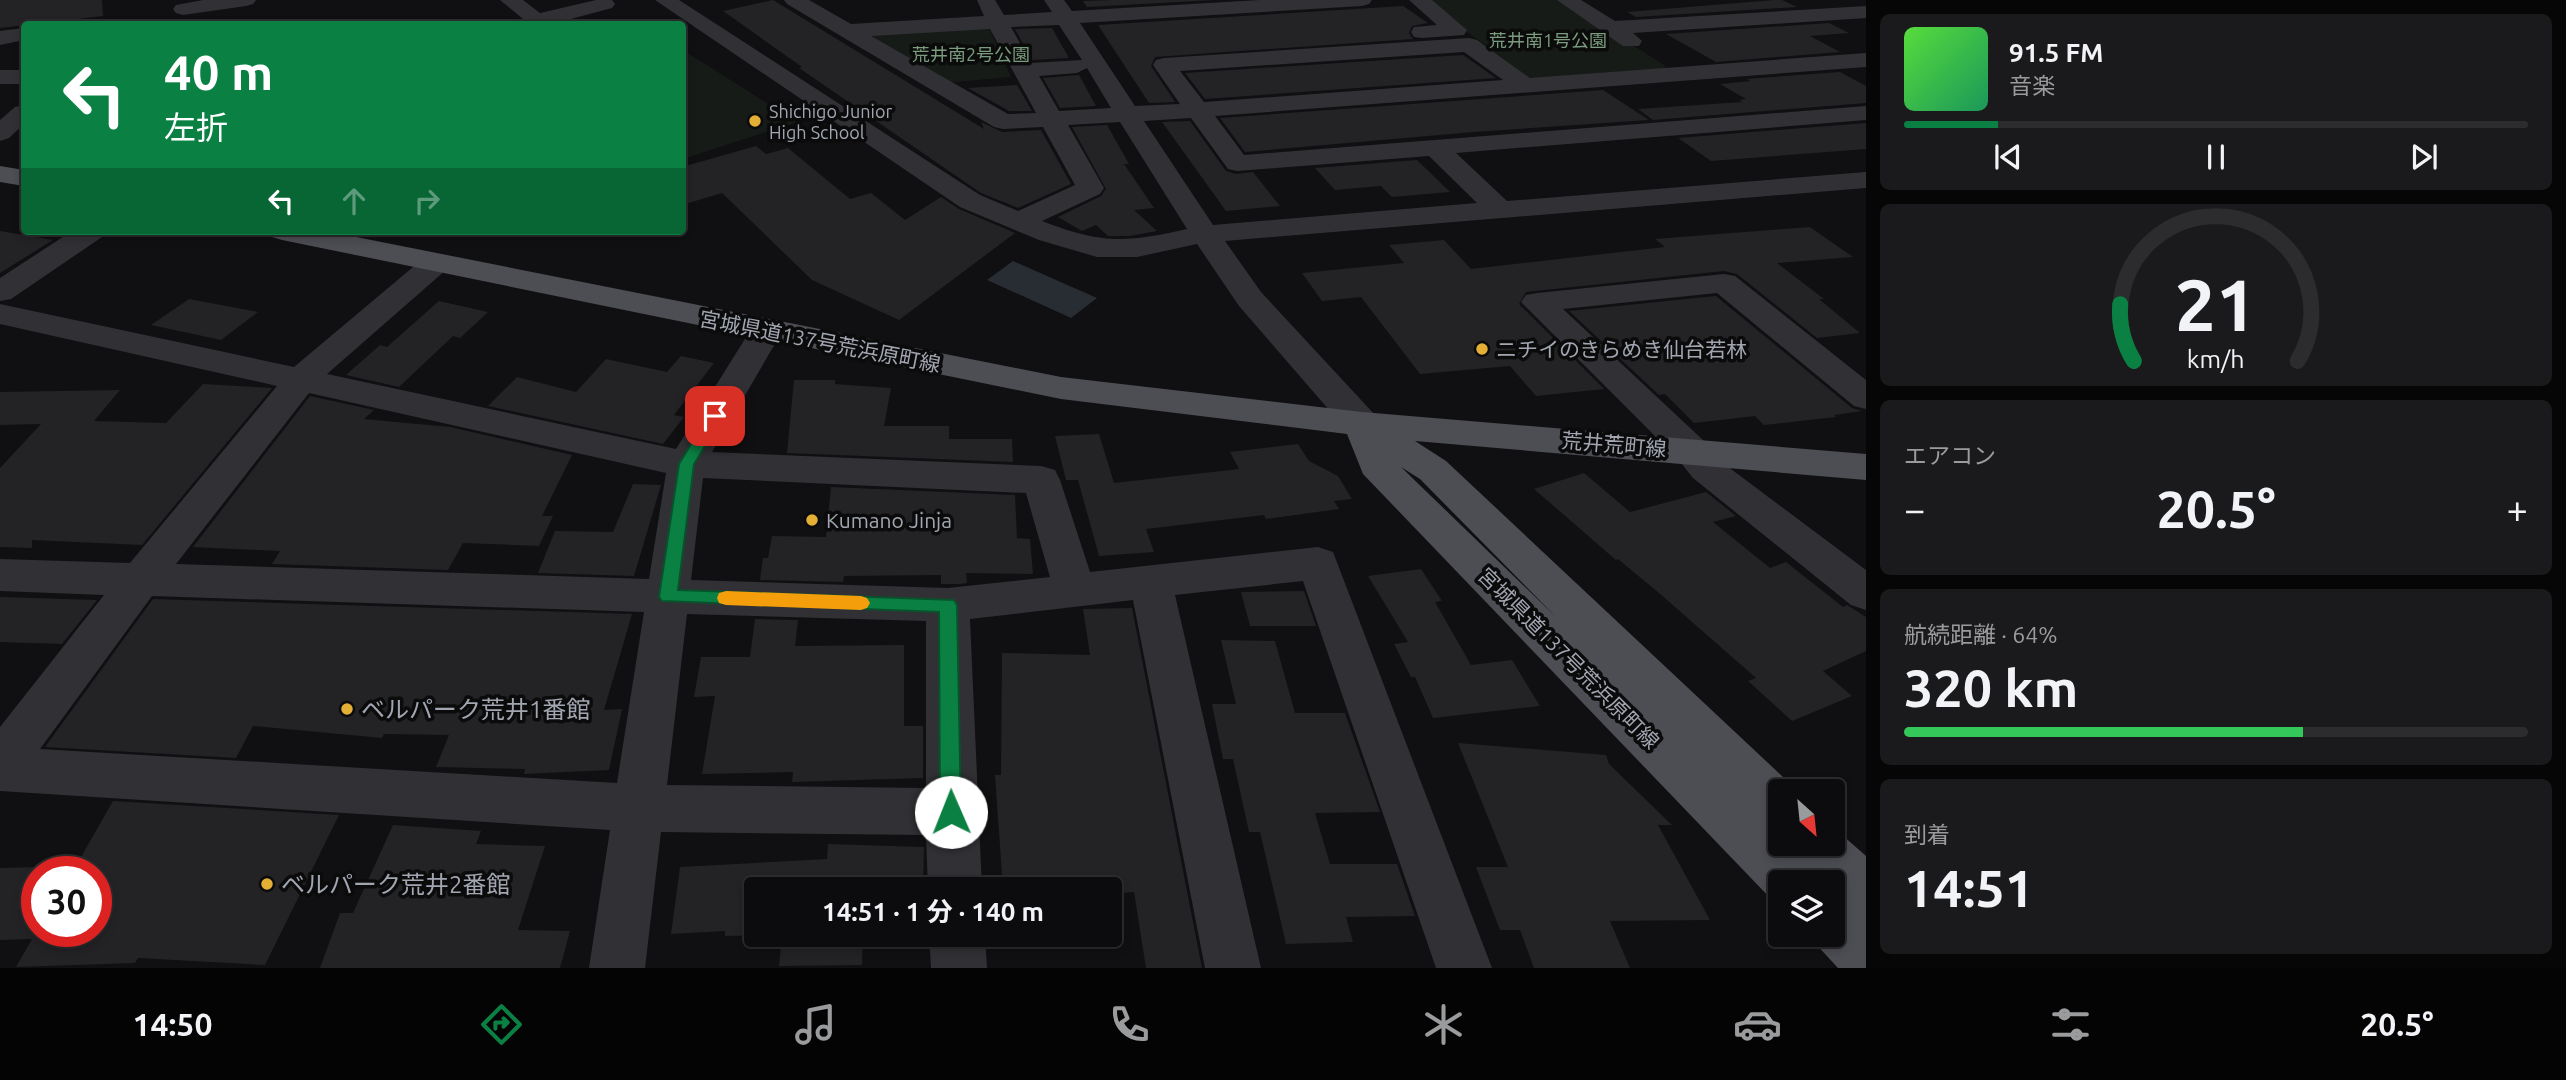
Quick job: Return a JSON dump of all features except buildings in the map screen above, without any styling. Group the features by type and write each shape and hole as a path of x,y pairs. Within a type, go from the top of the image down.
{"main road":[{"path":"0,173 21,177"},
{"name":"宮城県道137号荒浜原町線","path":"301,235 1061,388 1362,424 1433,470 1768,796"},
{"name":"宮城県道137号荒浜原町線","path":"1362,424 1377,465 1780,870"},
{"name":"荒井荒町線","path":"1362,424 1866,467"},
{"path":"1828,856 1866,892"},
{"path":"1845,935 1866,956"}],"street":[{"path":"185,11 246,0"},
{"path":"510,0 538,21"},
{"path":"665,0 970,201 1018,222 1098,249 1127,248 1205,234 1866,180"},
{"path":"794,0 1003,122 1866,60"},
{"path":"1139,23 1362,0"},
{"path":"847,31 992,11 1060,9 1139,23 1456,30 1419,0"},
{"path":"1567,0 1684,74"},
{"path":"543,21 605,4"},
{"path":"1060,9 1250,299 1362,424"},
{"path":"992,11 1090,188 1018,222"},
{"path":"1611,27 1866,12"},
{"path":"0,37 21,34"},
{"path":"1526,86 1469,45 1164,65 1237,163 1866,113"},
{"path":"1024,70 1077,66"},
{"path":"0,78 21,77"},
{"path":"1601,80 1671,128"},
{"path":"0,133 21,114"},
{"path":"1436,148 1500,210"},
{"path":"0,292 86,235"},
{"path":"0,767 140,580 300,379 436,263"},
{"path":"1866,398 1724,283 1537,302 1691,450 1706,469 1866,593"},
{"path":"0,314 686,464 1041,480 1074,591"},
{"path":"617,968 686,464 768,330"},
{"path":"0,575 948,605 1318,562 1464,968"},
{"path":"1151,582 1233,968"},
{"path":"948,605 954,877"},
{"path":"0,767 639,808 951,812"},
{"path":"958,947 959,968"}],"green space":[{"name":"荒井南1号公園","path":"1433,0 1560,0 1666,66 1660,72 1542,81 1528,77 1430,4"},
{"name":"荒井南2号公園","path":"979,27 990,30 1011,77 946,83 867,34"},
{"path":"686,52 797,122 686,158"}],"shaded area":[{"path":"1013,261 1097,298 1071,318 987,280"}],"slow traffic":[{"path":"726,598 861,603"}],"place":[{"name":"Shichigo Junior High School","path":"755,121"},
{"name":"ニチイのきらめき仙台若林","path":"1482,349"},
{"name":"Kumano Jinja","path":"812,520"},
{"name":"ベルパーク荒井1番館","path":"347,709"},
{"name":"ベルパーク荒井2番館","path":"267,884"}],"route":[{"path":"715,416 686,464 668,597 948,605 951,812"}]}
